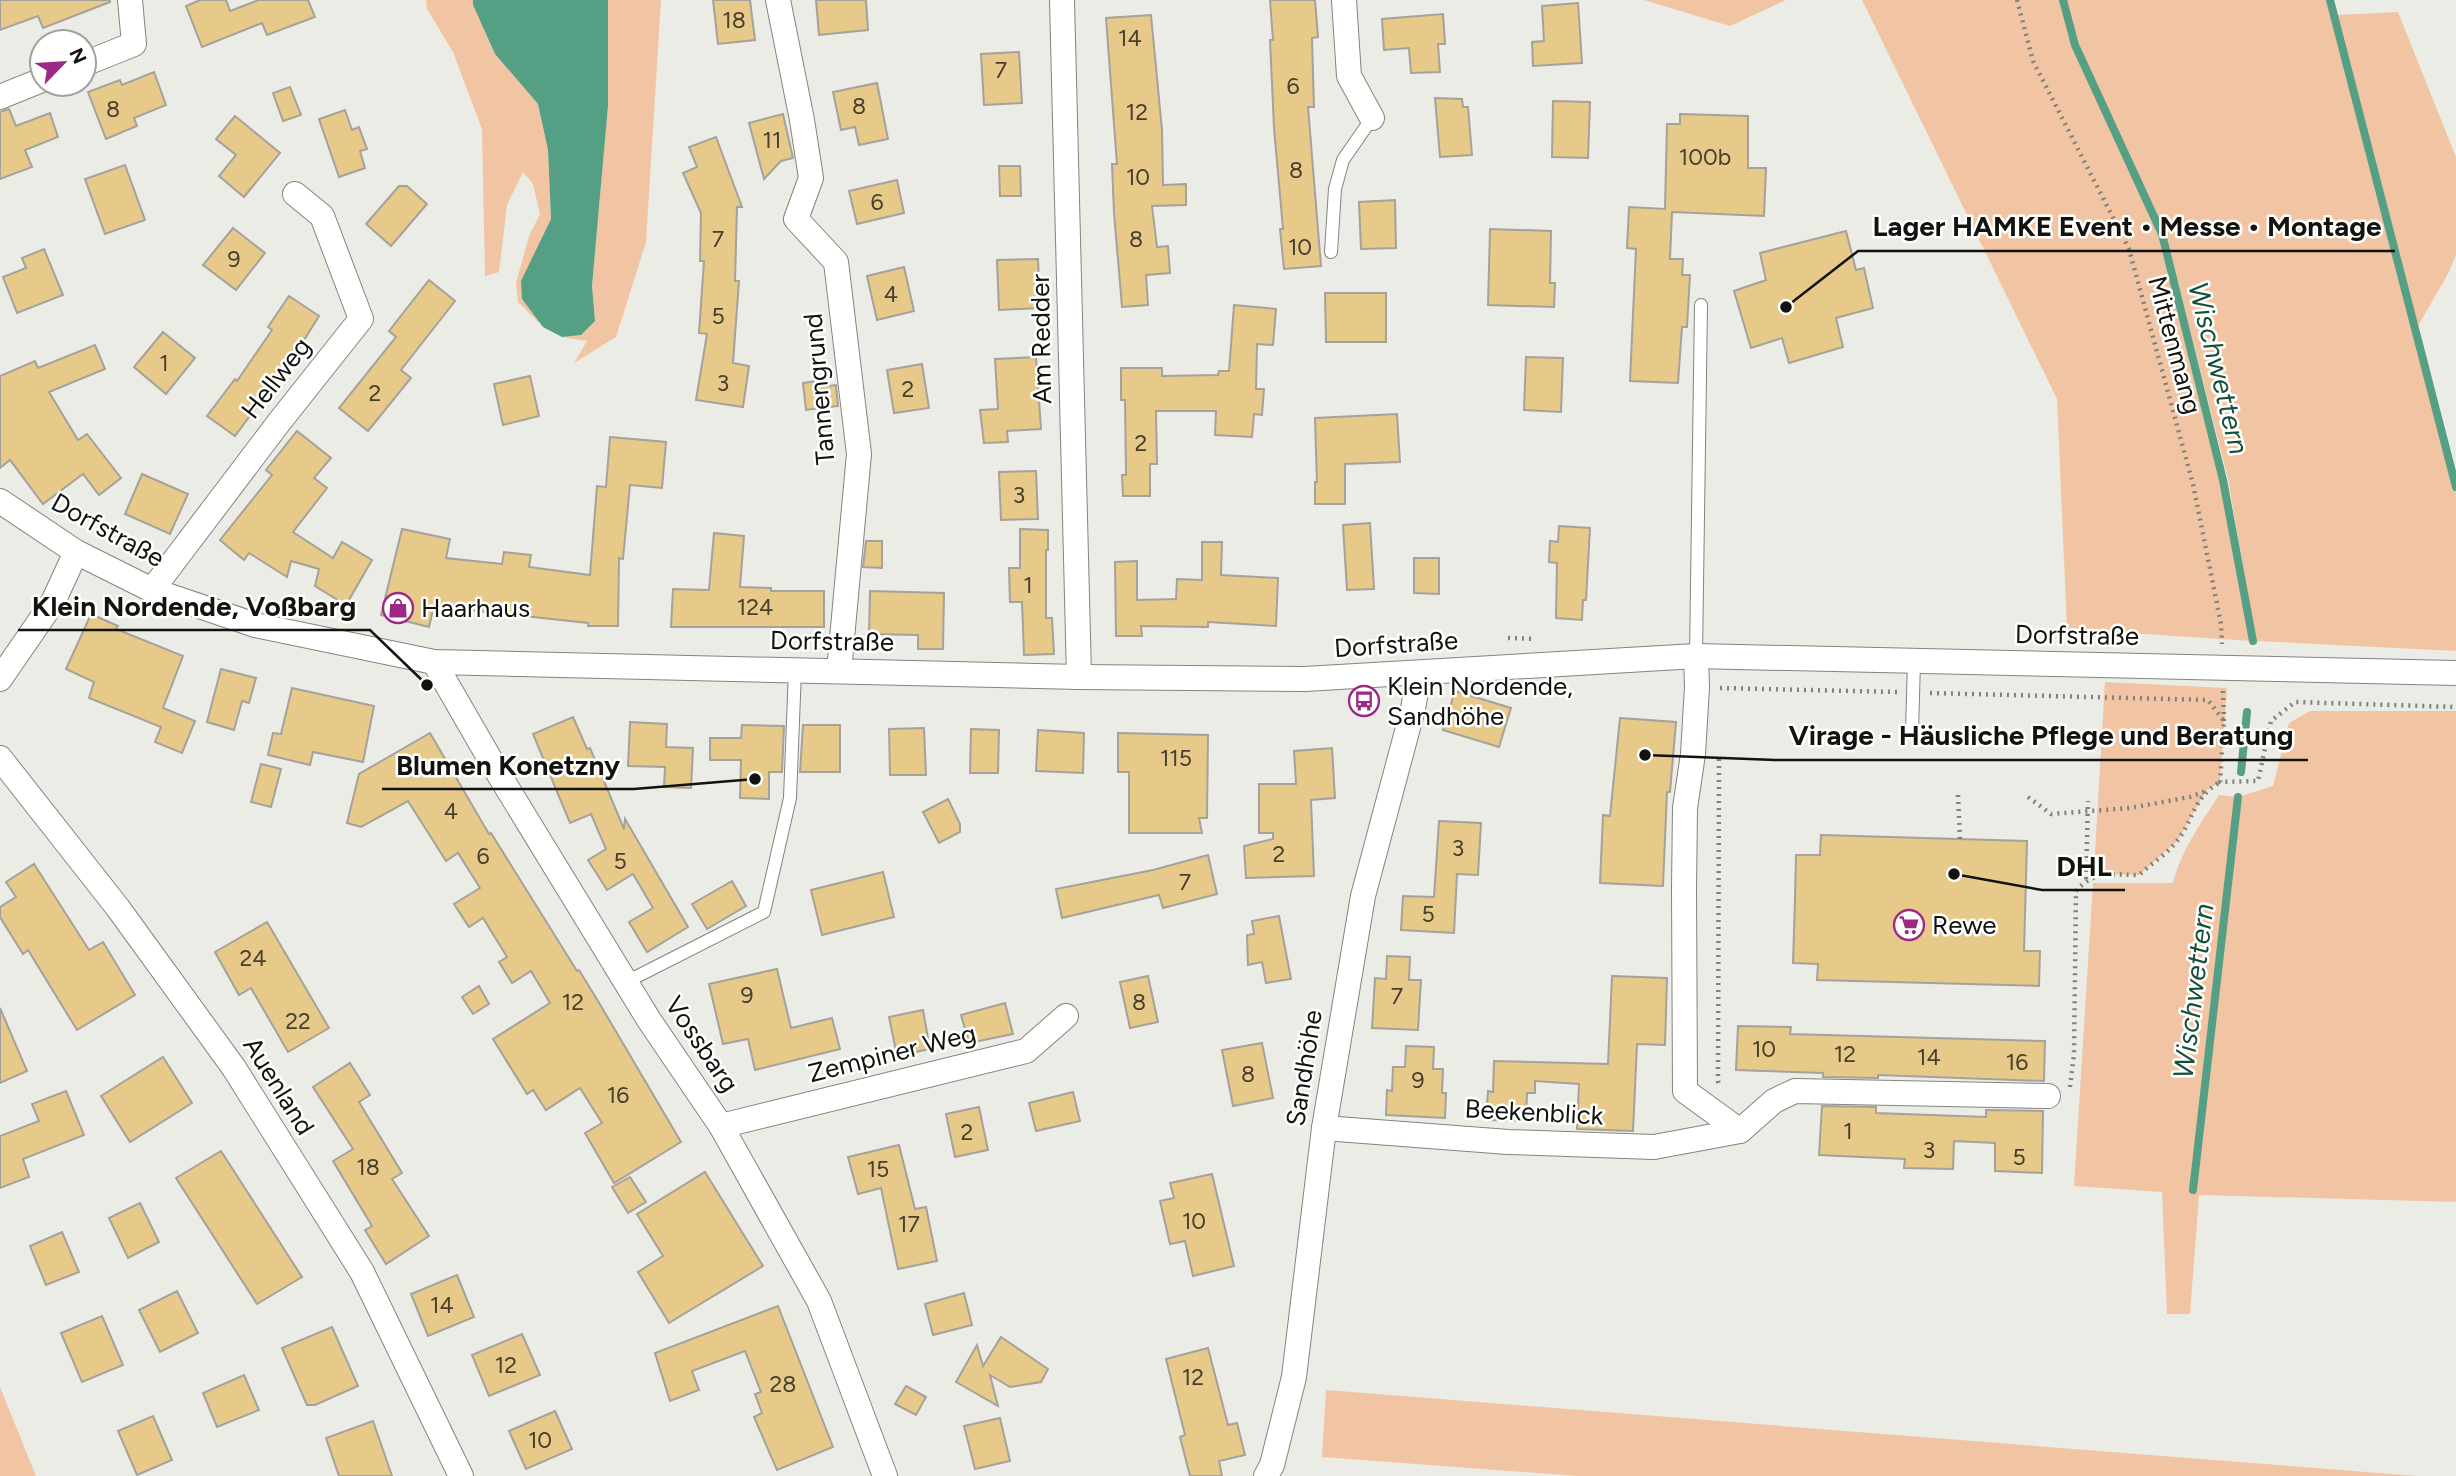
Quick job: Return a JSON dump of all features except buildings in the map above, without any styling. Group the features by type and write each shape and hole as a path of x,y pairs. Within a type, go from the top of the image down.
{"street":[{"path":"98,58 134,44 130,0"},
{"name":"Tannengrund","path":"778,0 803,120 811,178 796,219 836,262 859,454 839,671"},
{"name":"Am Redder","path":"1062,0 1079,677"},
{"path":"1344,0 1349,76 1372,118"},
{"path":"0,97 28,86"},
{"name":"Hellweg","path":"152,590 361,319 321,216 295,194"},
{"name":"Dorfstraße","path":"0,501 76,552 152,590 255,625 434,662 1079,677 1305,679 1696,656 2456,673"},
{"path":"0,678 53,602 76,552"},
{"path":"1696,656 1693,754 1685,808 1685,1091 1740,1131 1774,1101 1795,1091 2048,1096"},
{"name":"Vossbarg","path":"434,662 498,773 626,982 721,1126 819,1301 885,1476"},
{"name":"Sandhöhe","path":"1266,1476 1272,1465 1294,1377 1324,1129 1363,896 1413,709 1419,673"},
{"name":"Auenland","path":"0,758 118,908 234,1068 362,1272 461,1476"},
{"name":"Zempiner Weg","path":"721,1126 1026,1051 1066,1016"},
{"name":"Beekenblick","path":"1324,1129 1508,1142 1654,1147 1740,1131"}],"lane":[{"path":"1331,252 1332,213 1340,169 1343,160 1372,118"},
{"path":"1696,656 1701,305"},
{"path":"1912,732 1914,661"},
{"path":"626,982 764,912 790,797 795,670"}],"path":[{"name":"Mittenmang","path":"2017,0 2033,61 2129,249 2193,484 2221,624 2224,721 2220,782"},
{"path":"1697,687 2208,700 2224,721"},
{"path":"2028,797 2051,814 2130,807 2190,797 2220,782 2258,781 2271,721 2295,702 2456,707"},
{"path":"1719,756 1718,1081 1723,1093"},
{"path":"2048,1096 2067,1097 2071,1082 2074,1054 2076,891 2086,879 2105,874 2139,875 2178,840 2195,805 2206,790"},
{"path":"1958,795 1960,839"},
{"path":"2086,879 2088,801"}],"shaded area":[{"path":"426,0 473,0 495,54 538,104 548,150 551,219 522,281 522,299 543,327 518,302 516,283 529,236 540,214 533,184 523,172 507,205 499,272 485,276 482,129 453,52 427,9"},
{"path":"473,0 608,0 608,106 592,286 595,321 581,335 562,337 543,327 522,299 521,281 551,219 548,150 538,104 495,54"},
{"path":"608,0 661,0 646,242 616,337 574,363 587,341 562,337 581,335 595,321 592,286 608,106"},
{"path":"1644,0 1786,0 1730,26"},
{"path":"1862,0 2061,0 2072,44 2159,234 2221,479 2251,641 2067,629 2057,399"},
{"path":"2066,0 2327,0 2456,493 2456,651 2256,641 2228,479 2165,232 2077,42"},
{"path":"2398,12 2456,157 2456,254 2449,272 2418,326 2337,15"},
{"path":"2105,682 2227,688 2220,782 2206,791 2178,840 2139,875 2105,874 2105,869 2094,868"},
{"path":"2310,711 2456,711 2456,1202 2199,1195 2190,1314 2167,1314 2162,1192 2074,1186 2093,883 2173,883 2186,848 2219,795 2238,797 2273,786 2289,723"},
{"path":"0,1387 36,1476 0,1476"},
{"path":"1326,1390 2417,1476 1578,1476 1322,1457"}],"waterway":[{"name":"Wischwettern","path":"2063,0 2075,45 2162,234 2223,480 2253,641"},
{"path":"2330,0 2456,487"},
{"name":"Wischwettern","path":"2241,772 2247,712"},
{"name":"Wischwettern","path":"2193,1190 2238,797"}],"place":[{"name":"Lager HAMKE Event • Messe • Montage","path":"1786,307"},
{"name":"Haarhaus","path":"398,608"},
{"name":"Klein Nordende, Voßbarg","path":"427,685"},
{"name":"Klein Nordende, Sandhöhe","path":"1364,701"},
{"name":"Virage - Häusliche Pflege und Beratung","path":"1645,755"},
{"name":"Blumen Konetzny","path":"755,779"},
{"name":"DHL","path":"1954,874"},
{"name":"Rewe","path":"1909,925"}]}
